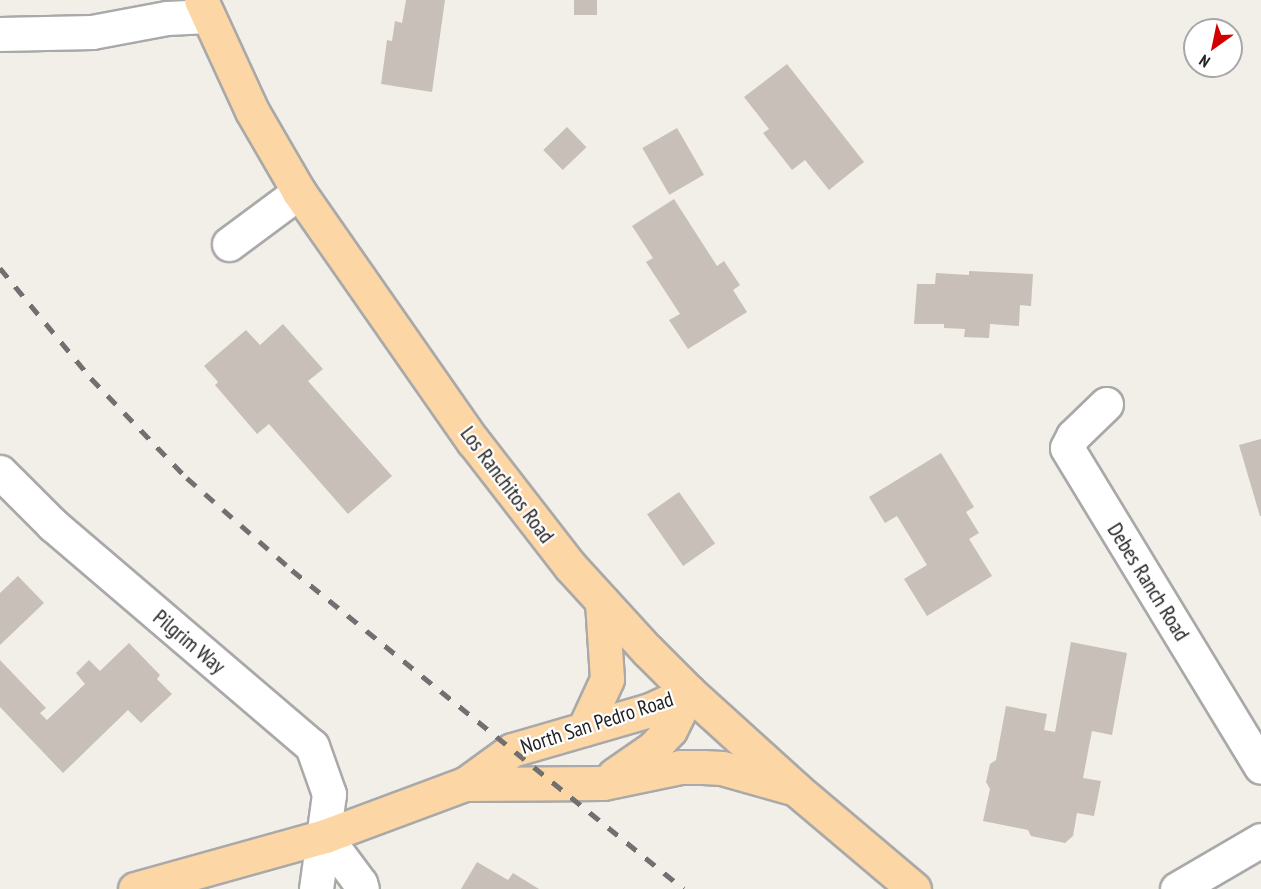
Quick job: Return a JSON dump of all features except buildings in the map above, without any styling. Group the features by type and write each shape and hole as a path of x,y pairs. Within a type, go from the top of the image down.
{"main road":[{"name":"Los Ranchitos Road","path":"205,8 252,111 299,192 473,441 570,566 689,692 797,790 914,889"},
{"path":"584,729 607,679 602,601"},
{"name":"North San Pedro Road","path":"465,784 603,783 659,742 670,730 689,692"},
{"name":"North San Pedro Road","path":"135,889 325,836 465,784 512,750 650,710 689,692"},
{"path":"603,783 681,767 722,768 797,790"}],"street":[{"path":"0,34 92,32 167,18 205,8"},
{"path":"229,244 299,192"},
{"name":"Debes Ranch Road","path":"1106,404 1073,436 1067,448 1261,767"},
{"name":"Pilgrim Way","path":"0,472 71,540 312,746 329,794 316,889"},
{"path":"325,836 362,889"},
{"path":"1177,889 1261,840"}],"railway":[{"path":"0,268 91,378 187,478 292,570 684,889"}]}
